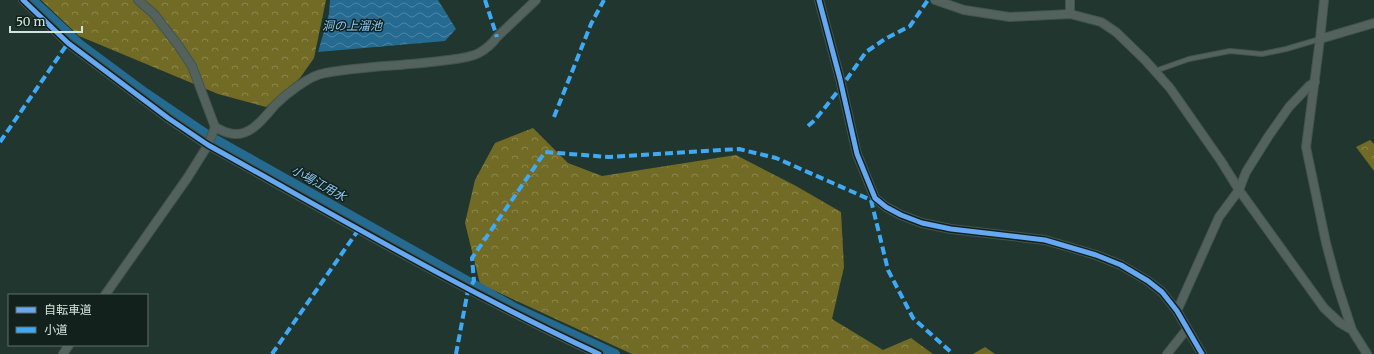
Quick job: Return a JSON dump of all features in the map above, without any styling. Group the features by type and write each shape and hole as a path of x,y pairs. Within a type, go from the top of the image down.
{"street":[{"path":"23,0 68,43 168,118 210,140 468,290 600,354"},
{"path":"105,294 188,177 210,140 215,127 192,66 154,14 138,0"},
{"path":"215,127 229,134 243,133 258,125 276,105 307,79 318,74 349,69 416,64 464,58 473,55 492,44 497,37 536,0"},
{"path":"818,0 842,86 857,154 874,198 886,207 901,215 922,223 951,229 1044,240 1096,255 1122,265 1148,281 1162,292 1177,311 1202,354"},
{"path":"935,0 964,10 1010,17 1070,14 1101,22 1111,28 1130,44 1170,88 1217,154 1239,190 1324,308 1340,323 1352,330"},
{"path":"1070,0 1070,14"},
{"path":"1324,0 1306,147 1326,243 1339,290 1352,330 1367,354"},
{"path":"1320,39 1374,22"},
{"path":"1177,311 1219,217 1239,190 1246,172 1268,136 1289,107 1309,86 1315,82"},
{"path":"1167,354 1187,329"},
{"path":"63,354 69,346"}],"lane":[{"path":"1155,71 1189,59 1230,51 1262,54 1320,39"}],"green space":[{"path":"41,0 326,0 314,58 300,78 266,107 218,94 79,36"},
{"path":"533,128 568,163 602,176 736,155 796,186 841,212 844,267 832,319 883,350 911,338 933,354 632,354 480,284 465,223 475,180 495,143"},
{"path":"1370,140 1374,144 1374,171 1356,147"},
{"path":"985,347 995,354 973,354"}],"water":[{"name":"洞の上溜池","path":"330,0 438,0 456,29 445,41 318,52 329,14"}],"waterway":[{"name":"小場江用水","path":"32,0 79,44 145,93 207,135 515,308 615,354"}],"marked path":[{"path":"485,0 497,37"},
{"path":"554,117 591,24 604,0"},
{"path":"808,126 815,120 842,86 866,52 885,39 910,26 928,0"},
{"path":"0,142 68,43"},
{"path":"456,354 468,290 474,281 472,258 545,152 609,157 739,149 776,158 871,200 875,198"},
{"path":"871,200 888,270 913,318 953,354"},
{"path":"272,354 359,229"}],"cycle path":[{"path":"23,0 68,43 168,118 208,145 451,280 599,354"},
{"path":"819,0 840,79 857,154 875,198 886,207 901,215 922,223 951,229 1045,240 1096,255 1121,265 1148,281 1162,292 1177,311 1202,354"}]}
